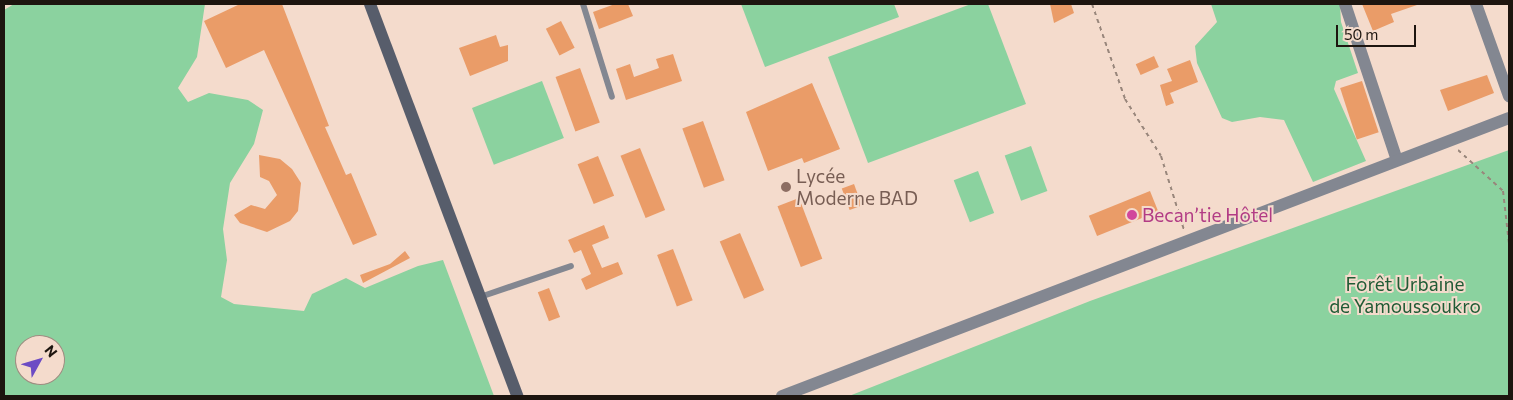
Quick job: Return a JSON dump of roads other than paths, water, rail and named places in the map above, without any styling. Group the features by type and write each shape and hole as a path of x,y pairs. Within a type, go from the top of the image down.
{"street":[{"path":"370,4 517,396"},
{"path":"1345,4 1397,160"},
{"path":"1476,4 1509,96"},
{"path":"782,396 1509,118"}],"lane":[{"path":"583,4 612,97"},
{"path":"480,297 571,266"}],"place":[{"name":"Lycée Moderne BAD","path":"786,187"},
{"name":"Becan’tie Hôtel","path":"1132,215"}],"park label":[{"name":"Forêt Urbaine de Yamoussoukro","path":"1405,295"}]}
